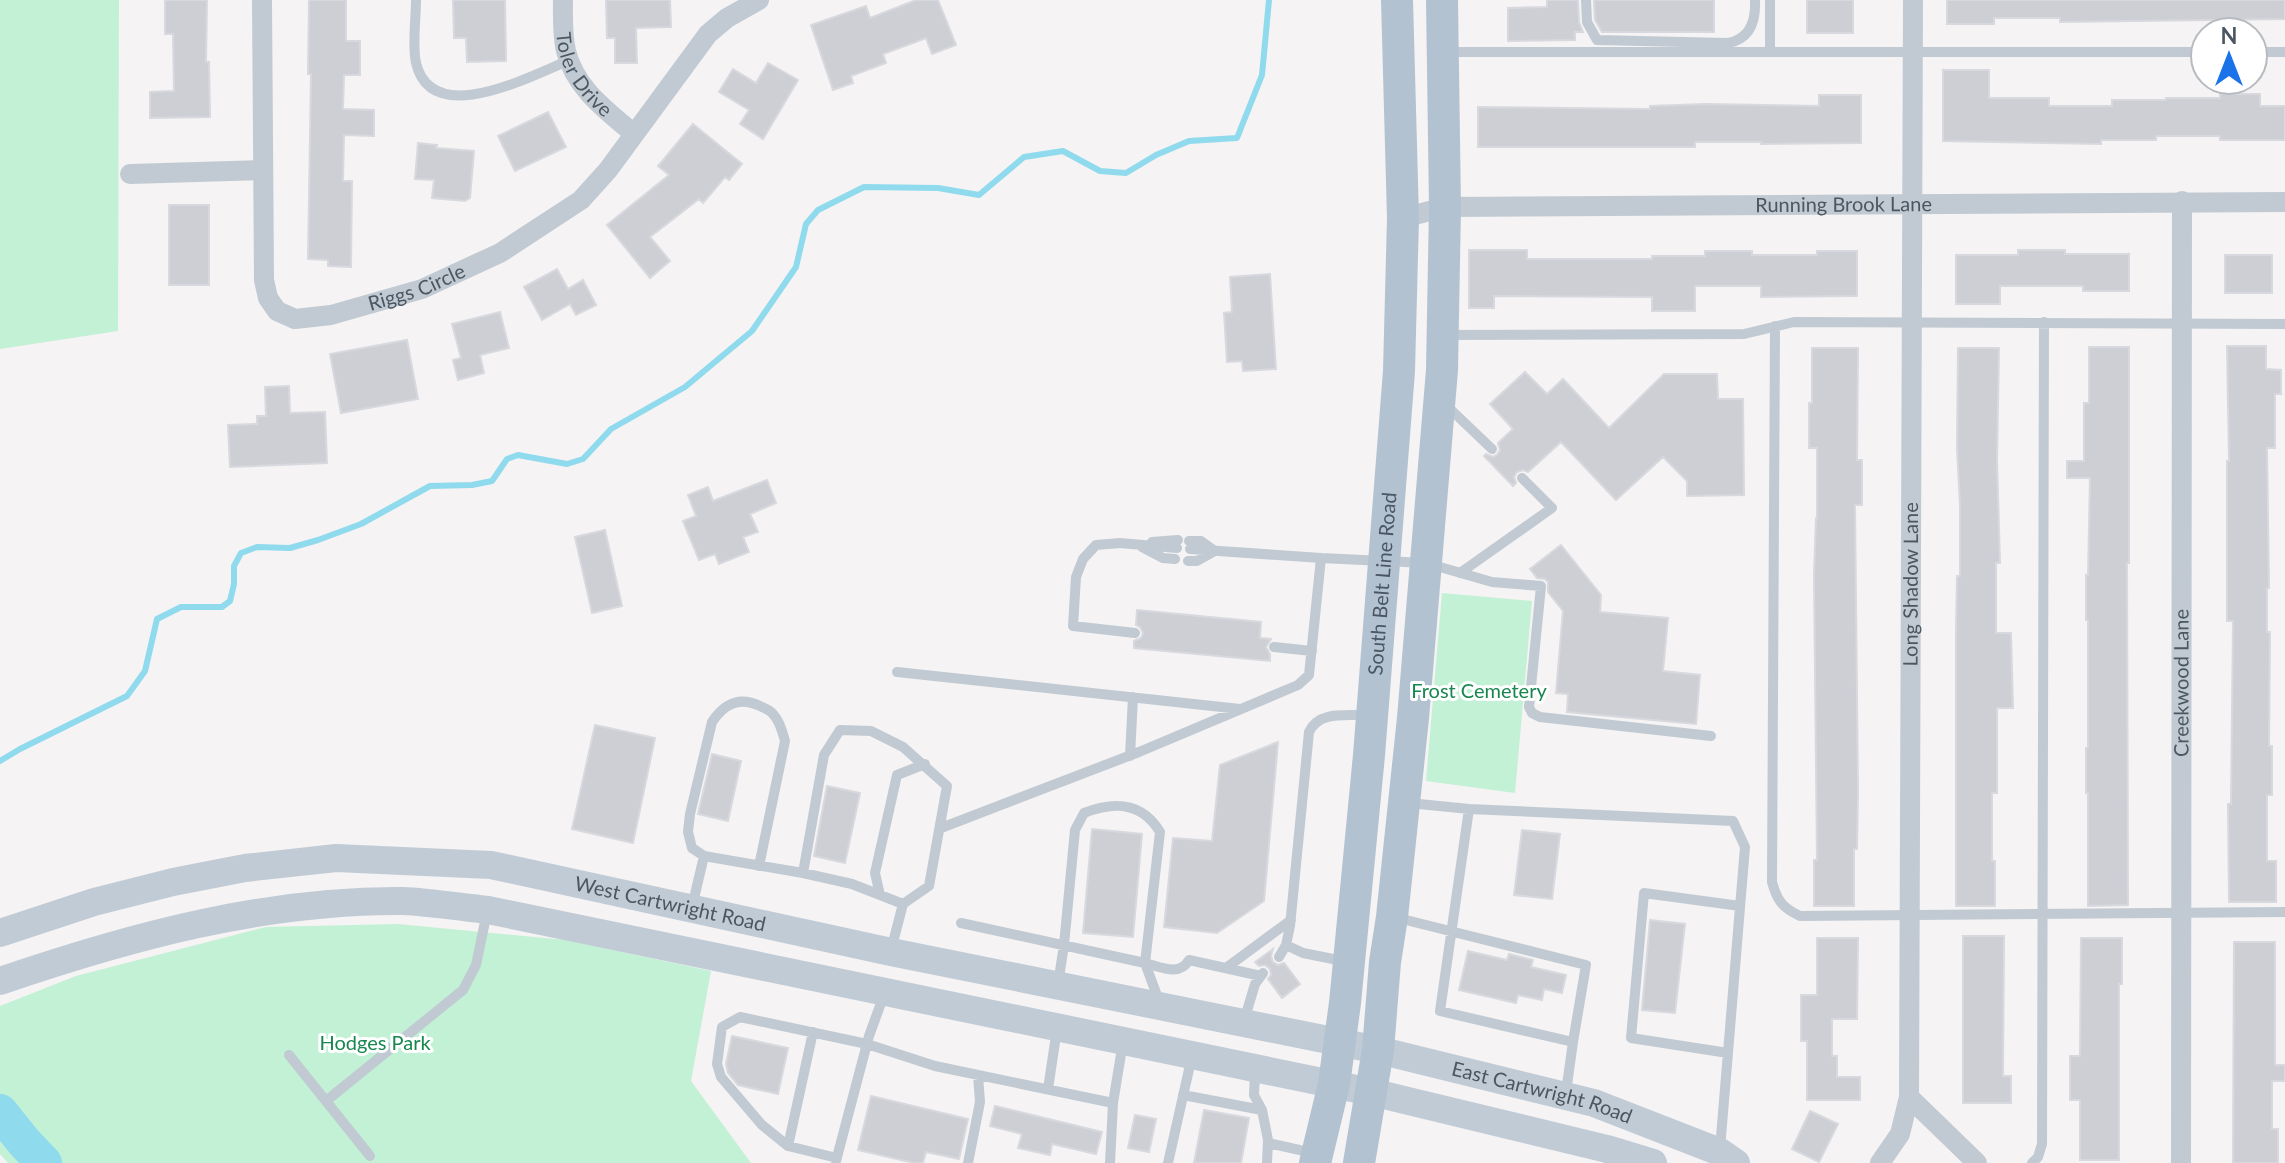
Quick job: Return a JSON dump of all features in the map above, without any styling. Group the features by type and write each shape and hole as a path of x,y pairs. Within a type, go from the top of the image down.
{"main road":[{"name":"South Belt Line Road","path":"1377,716 1382,703 1375,676 1399,371 1403,218 1397,0"},
{"name":"South Belt Line Road","path":"1359,1163 1378,1050 1413,718 1440,399 1445,207 1442,0"},
{"path":"1377,716 1377,787 1381,796 1403,803"},
{"path":"1316,1158 1334,1084 1340,1042 1377,716"},
{"name":"West Cartwright Road","path":"6,931 94,902 245,868 336,858 491,865 891,952 1340,1042"},
{"path":"488,910 491,865"},
{"name":"West Cartwright Road","path":"0,981 188,925 266,911 403,901 488,910 1334,1084"},
{"path":"885,991 891,952"},
{"name":"East Cartwright Road","path":"1340,1042 1594,1103 1728,1157"},
{"name":"East Cartwright Road","path":"1334,1084 1606,1156 1653,1163"}],"street":[{"name":"Riggs Circle","path":"262,0 264,280 268,298 277,311 295,319 331,315 422,289 500,253 581,200 608,170 708,34 750,2"},
{"name":"Toler Drive","path":"563,0 566,52 576,75 595,101 633,133"},
{"name":"Long Shadow Lane","path":"1880,1163 1900,1134 1909,1097 1913,0"},
{"path":"130,174 262,170"},
{"name":"Creekwood Lane","path":"2181,1163 2182,201"},
{"name":"Running Brook Lane","path":"1403,218 1445,207 2285,202"},
{"path":"1909,1097 1977,1163"}],"lane":[{"path":"416,0 416,61 430,87 443,94 481,95 570,60"},
{"path":"1586,0 1587,22 1597,40 1728,43 1745,36 1752,26 1756,14 1755,0"},
{"path":"1770,0 1770,51"},
{"path":"1443,52 2189,52"},
{"path":"1443,335 1744,334 1794,322 2285,324"},
{"path":"2032,1163 2038,1157 2042,1144 2044,322"},
{"path":"1775,326 1772,882 1775,895 1784,908 1800,916 2285,912"},
{"path":"1440,399 1492,449"},
{"path":"1460,573 1552,508 1522,478"},
{"path":"1137,545 1163,558 1201,541 1215,551 1426,563 1492,582 1541,586 1529,707 1532,713 1540,717 1711,736"},
{"path":"1135,633 1073,626 1076,577 1083,559 1096,545 1182,547"},
{"path":"1188,561 1197,561 1215,551"},
{"path":"941,828 1130,756 1298,685 1309,675 1321,558"},
{"path":"1274,647 1312,651"},
{"path":"897,672 1242,709"},
{"path":"1130,756 1133,697"},
{"path":"759,866 785,741 771,712 755,704 737,701 720,709 712,722 690,814 688,832 692,848 704,856 852,884 903,904"},
{"path":"1279,957 1286,945 1291,920 1309,732 1313,724 1328,716 1377,716"},
{"path":"803,873 824,755 840,730 871,731 903,747 925,764 947,786 941,828 929,886 903,904 891,952"},
{"path":"880,895 875,873 897,775 925,764"},
{"path":"1403,803 1733,821 1745,847 1728,1053 1728,1157"},
{"path":"1058,986 1075,830 1084,813 1100,807 1134,808 1151,818 1160,832 1145,963 1161,1006"},
{"path":"1469,809 1440,1011 1573,1042"},
{"path":"691,909 704,856"},
{"path":"1728,1053 1631,1038 1644,893 1740,906"},
{"path":"326,1101 463,990 476,965 488,910"},
{"path":"1392,917 1586,965 1565,1097"},
{"path":"1226,968 1291,920"},
{"path":"961,923 1177,971 1185,967 1189,960 1262,974 1255,984 1244,1023"},
{"path":"1286,945 1303,953 1349,963"},
{"path":"885,991 867,1044 836,1161 788,1146 762,1125 721,1077 717,1064 722,1027 740,1017 867,1044 935,1066 1113,1103"},
{"path":"1048,1089 1058,1027"},
{"path":"788,1146 813,1032"},
{"path":"1110,1163 1113,1103 1123,1040"},
{"path":"1168,1163 1192,1054"},
{"path":"289,1055 370,1156"},
{"path":"1256,1068 1254,1095 1262,1110 1268,1143 1267,1163"},
{"path":"968,1163 980,1102 978,1075"},
{"path":"1183,1095 1262,1110"},
{"path":"1268,1143 1316,1158"}],"green space":[{"path":"0,0 119,0 118,331 0,349"},
{"name":"Frost Cemetery","path":"1442,593 1532,601 1515,793 1426,781"},
{"name":"Hodges Park","path":"398,924 566,940 711,971 691,1081 751,1163 8,1163 0,1154 0,1006 76,976 266,927"}],"building":[{"path":"165,0 207,0 206,62 209,62 210,117 150,118 150,92 174,91 173,34 165,34"},
{"path":"309,0 346,0 346,41 360,41 360,75 344,75 343,109 374,110 374,136 344,135 343,181 352,181 351,267 328,266 328,260 308,259"},
{"path":"453,0 505,0 506,61 467,62 466,38 454,38"},
{"path":"606,0 670,0 671,27 636,28 637,63 615,63 615,38 607,38"},
{"path":"916,0 938,0 956,45 932,54 926,38 883,54 886,63 851,76 853,83 833,90 811,25 866,6 870,18"},
{"path":"1547,0 1578,0 1579,22 1583,32 1575,32 1575,40 1508,41 1508,8 1547,7"},
{"path":"1594,0 1714,0 1714,32 1602,32 1595,20"},
{"path":"1807,0 1853,0 1853,33 1807,33"},
{"path":"1947,0 2285,0 2285,19 2269,19 2269,16 2189,16 2189,20 2060,22 2060,18 1994,18 1994,24 1947,24"},
{"path":"768,63 798,80 763,139 740,124 749,110 719,92 733,69 756,83"},
{"path":"1943,70 1989,70 1989,98 2049,98 2049,106 2112,106 2112,100 2260,96 2260,106 2285,106 2285,140 2156,136 2156,140 2101,140 2101,144 1943,141"},
{"path":"1819,95 1861,95 1861,143 1695,142 1695,147 1478,147 1478,107 1650,109 1650,106 1705,104 1819,106"},
{"path":"548,112 566,147 515,171 498,136"},
{"path":"693,124 742,164 729,180 725,177 703,203 699,199 650,237 670,261 650,278 607,225 669,175 658,166"},
{"path":"418,143 437,145 436,148 474,151 470,198 465,201 432,198 434,180 415,179"},
{"path":"169,205 209,205 209,285 169,285"},
{"path":"1469,250 1527,250 1527,259 1652,259 1652,256 1705,256 1705,251 1817,255 1817,251 1857,251 1857,296 1761,297 1761,286 1695,286 1695,311 1652,311 1652,297 1494,296 1494,308 1469,308"},
{"path":"2018,250 2129,254 2129,291 2083,291 2083,286 2000,286 2000,304 1956,304 1956,255 2018,255"},
{"path":"2225,255 2272,255 2272,293 2225,293"},
{"path":"557,269 568,289 583,280 596,305 576,315 570,304 542,320 524,287"},
{"path":"1270,274 1276,369 1243,371 1242,361 1227,362 1224,313 1232,312 1230,277"},
{"path":"500,312 509,348 480,355 484,373 458,380 453,360 461,358 452,324"},
{"path":"407,340 418,399 341,413 330,354"},
{"path":"2227,346 2266,346 2266,369 2281,370 2281,394 2275,394 2275,448 2267,448 2267,632 2270,632 2272,795 2267,795 2267,861 2276,861 2276,902 2229,902 2233,621 2227,621"},
{"path":"2089,347 2129,347 2128,905 2088,906 2086,575 2090,478 2067,478 2067,461 2084,461 2084,403 2089,403"},
{"path":"1812,348 1858,348 1857,460 1862,460 1862,505 1855,505 1858,793 1854,906 1814,906 1814,860 1817,860 1814,575 1817,448 1809,448"},
{"path":"1958,348 1999,348 1997,460 2000,563 1996,563 1996,633 2011,633 2013,708 1997,708 1997,793 1992,793 1995,906 1956,906 1956,632 1957,576 1960,576"},
{"path":"1525,372 1547,394 1563,379 1609,428 1664,374 1717,374 1718,399 1743,399 1744,495 1687,496 1687,481 1663,457 1616,500 1561,442 1528,472 1517,472 1513,486 1484,456 1497,455 1500,450 1498,443 1513,429 1490,404"},
{"path":"289,386 290,413 325,412 327,463 230,467 228,425 257,424 257,416 266,416 265,387"},
{"path":"767,480 776,503 750,514 758,532 743,537 749,552 719,564 715,554 699,560 683,521 696,516 688,495 708,487 713,501"},
{"path":"605,530 622,606 592,613 575,537"},
{"path":"1561,545 1601,595 1600,612 1668,618 1663,671 1700,675 1696,724 1567,712 1568,694 1556,693 1563,611 1548,592 1548,582 1537,578 1530,569"},
{"path":"1137,610 1261,622 1260,638 1271,639 1266,647 1270,661 1134,648 1134,641 1141,638 1143,633 1136,625"},
{"path":"595,725 655,738 633,843 572,829"},
{"path":"1278,742 1264,901 1217,933 1164,927 1173,838 1212,841 1220,765"},
{"path":"712,754 741,761 728,821 698,814"},
{"path":"827,786 860,793 845,863 814,856"},
{"path":"1092,829 1142,834 1133,937 1083,933"},
{"path":"1522,830 1560,834 1552,899 1514,895"},
{"path":"1650,920 1685,924 1675,1013 1642,1010"},
{"path":"1963,936 2004,936 2003,1076 2011,1076 2011,1103 1963,1103"},
{"path":"1817,938 1858,938 1857,1019 1832,1019 1832,1056 1837,1056 1837,1077 1860,1077 1860,1100 1807,1100 1807,1041 1801,1041 1801,995 1817,995"},
{"path":"2081,938 2122,938 2119,1160 2080,1160 2080,1100 2070,1100 2070,1056 2080,1056"},
{"path":"2234,942 2275,942 2275,1065 2285,1065 2285,1081 2272,1081 2272,1129 2278,1129 2278,1163 2233,1163"},
{"path":"1273,949 1273,962 1278,965 1284,963 1300,984 1282,998 1268,979 1270,969 1255,962"},
{"path":"1468,951 1507,960 1509,954 1533,960 1531,967 1566,975 1562,993 1544,989 1542,1000 1518,995 1516,1003 1459,990"},
{"path":"732,1036 788,1048 778,1094 738,1085 728,1073 726,1064"},
{"path":"871,1096 968,1119 959,1159 926,1152 923,1163 914,1163 858,1150"},
{"path":"995,1106 1102,1132 1096,1154 1052,1144 1050,1155 1018,1148 1022,1134 990,1126"},
{"path":"1204,1110 1249,1118 1241,1163 1194,1163"},
{"path":"1810,1111 1838,1124 1819,1162 1792,1149"},
{"path":"1135,1115 1156,1119 1149,1152 1128,1148"}],"waterway":[{"path":"0,761 127,696 145,671 157,619 181,607 222,607 230,601 234,566 241,553 257,547 290,548 318,540 361,524 430,486 492,481 507,459 518,455 567,464 583,459 611,429 685,387 752,331 796,267 806,224 818,210 864,187 938,188 979,195 1024,157 1063,151 1100,171 1126,173 1156,155 1189,141 1237,138 1262,75 1269,0"},
{"path":"0,1112 44,1163"}]}
